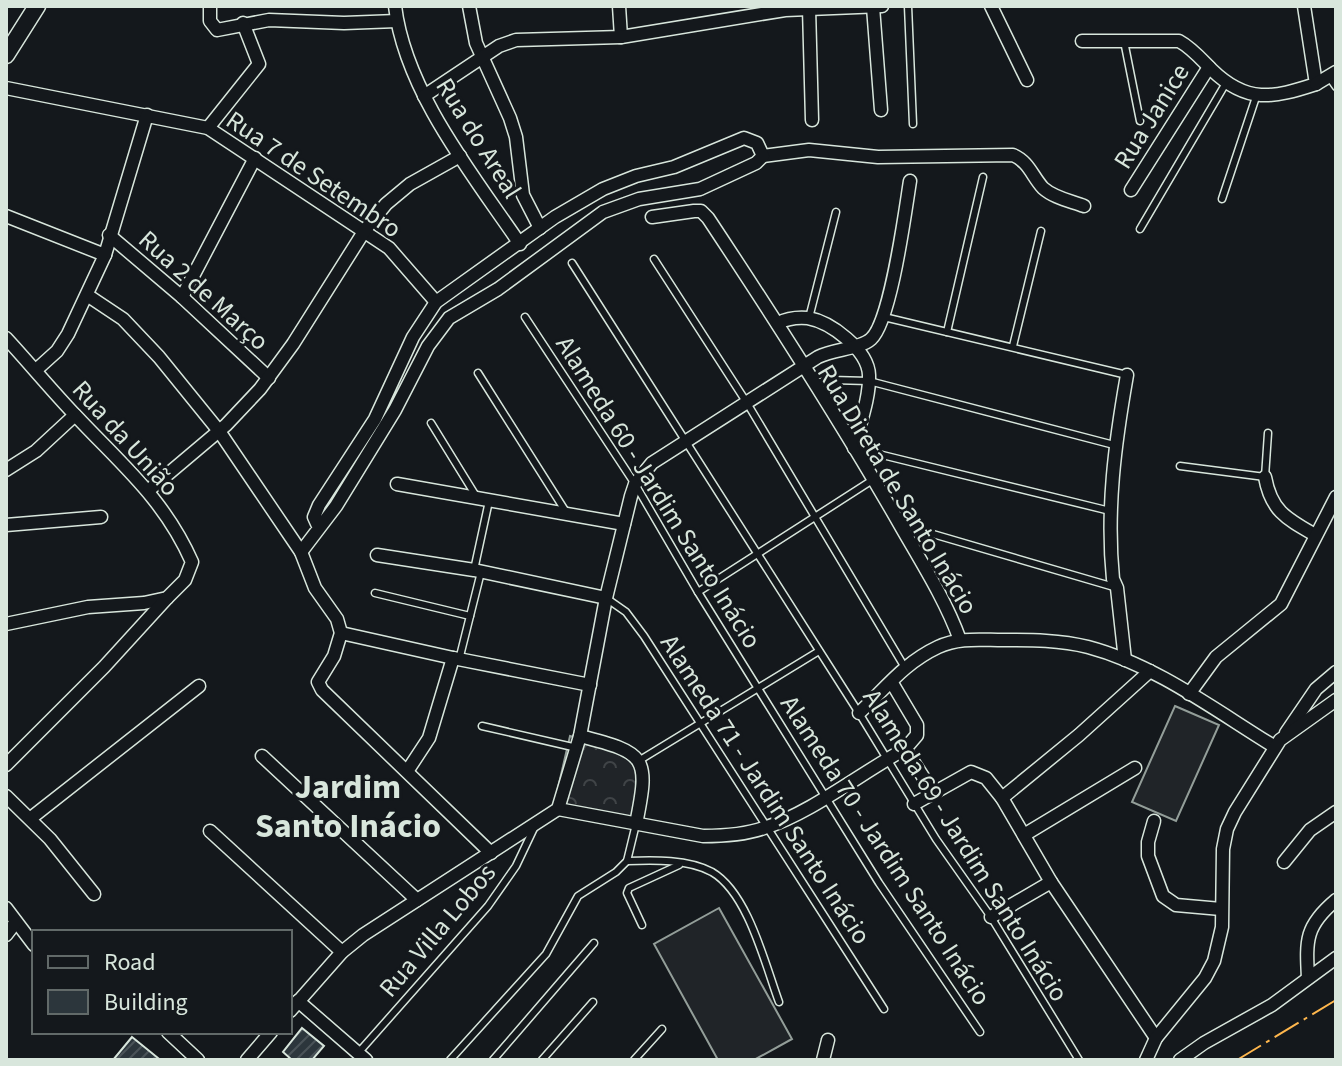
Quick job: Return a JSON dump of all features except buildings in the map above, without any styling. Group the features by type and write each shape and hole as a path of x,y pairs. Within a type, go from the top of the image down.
{"main road":[{"path":"6,55 37,6"}],"street":[{"path":"210,6 212,26 220,30 243,23 397,21"},
{"path":"312,6 312,20"},
{"name":"Rua do Areal","path":"395,6 397,21 424,96 460,156 520,244"},
{"path":"469,6 482,58 516,137 523,195 540,228"},
{"path":"619,6 621,37"},
{"path":"720,6 726,20"},
{"path":"424,96 499,46 516,40 621,37 785,8 882,6"},
{"path":"991,6 1027,80"},
{"path":"1304,6 1316,84"},
{"path":"873,7 881,110"},
{"path":"809,8 812,120"},
{"path":"208,128 259,64 243,23"},
{"path":"1082,41 1179,41 1226,83 1256,97 1284,95 1334,79"},
{"name":"Rua Janice","path":"1131,190 1209,67"},
{"name":"Rua 7 de Setembro","path":"6,88 208,128 389,248 436,302"},
{"path":"36,370 57,351 68,334 105,255 147,115"},
{"path":"319,528 314,517 316,511 375,419 413,337 436,302 540,228 603,189 636,176 674,167 744,138 754,140 763,156"},
{"path":"301,552 336,506 395,410 428,346 449,318 498,289 603,212 639,199 700,189 756,163 763,156 816,150 878,157 1013,155 1023,159 1044,188 1084,206"},
{"path":"149,490 237,415 269,378 374,216 399,193 460,156"},
{"path":"182,297 255,158"},
{"path":"652,217 694,211 705,214 804,366 829,351 854,347 872,338 884,317 910,181"},
{"name":"Rua 2 de Março","path":"6,216 105,255"},
{"name":"Rua 2 de Março","path":"109,235 182,297 269,378"},
{"path":"87,295 123,319 159,357 219,431 301,552 315,588 337,619 341,633 334,656 318,682 491,853"},
{"path":"778,323 788,318 809,318 821,322 854,347 866,363 869,381 854,448"},
{"name":"Rua da União","path":"6,338 75,415 149,490 183,542 192,562 185,580 167,598"},
{"name":"Rua Direta de Santo Inácio","path":"558,809 578,742 606,598 635,484 652,463 804,366 938,590 960,640 1060,641 1090,648 1150,671 1275,747"},
{"path":"1125,660 1112,568 1110,511 1114,445 1127,375"},
{"path":"6,470 36,451 75,415"},
{"path":"1265,477 1268,495 1279,512 1315,535"},
{"path":"397,484 624,524"},
{"path":"1189,694 1216,657 1281,604 1336,497"},
{"path":"6,525 101,517"},
{"path":"377,555 478,571 606,598"},
{"path":"6,624 88,607 167,598"},
{"path":"6,765 104,667 167,598"},
{"path":"341,633 590,685"},
{"path":"859,713 892,683 904,666 942,645 960,640"},
{"path":"408,770 429,738 456,659"},
{"path":"1002,798 1150,671"},
{"path":"1146,1060 1156,1038 1205,978 1220,944 1223,849 1227,829 1275,747 1316,689 1336,672"},
{"path":"362,1057 294,1006 342,952 381,922 558,809 703,836 723,836 766,828 905,749 917,735 917,725 892,683"},
{"path":"31,818 199,686"},
{"path":"1285,735 1336,700"},
{"path":"578,742 620,746 640,760 644,785 636,824"},
{"path":"905,749 933,792"},
{"path":"262,756 417,900"},
{"path":"1024,835 1135,768"},
{"path":"914,804 971,772 986,778 1002,798 1051,882 1156,1038"},
{"path":"6,796 31,818 94,894"},
{"path":"1284,862 1310,830 1336,812"},
{"path":"1154,821 1148,856 1163,896 1176,905 1221,909"},
{"path":"210,831 342,952"},
{"path":"991,917 1051,882"},
{"path":"1308,978 1308,933 1315,920 1336,900"},
{"path":"6,908 32,942"},
{"path":"6,935 16,922"},
{"path":"1180,1060 1272,1005 1336,958"},
{"path":"170,1034 198,1060"},
{"path":"250,1059 269,1034"},
{"path":"823,1060 828,1040"}],"lane":[{"path":"908,6 913,124"},
{"path":"1124,41 1140,121"},
{"path":"1140,229 1226,83"},
{"path":"1222,199 1256,97"},
{"path":"947,332 983,177"},
{"path":"809,318 836,212"},
{"path":"1013,346 1041,231"},
{"path":"654,259 747,403 904,666"},
{"name":"Alameda 69 - Jardim Santo Inácio","path":"572,263 914,804 991,917 1079,1060"},
{"name":"Alameda 60 - Jardim Santo Inácio","path":"525,317 635,484 759,688"},
{"path":"884,317 1127,375"},
{"path":"478,373 568,515"},
{"path":"815,383 831,380 869,381 1114,445"},
{"path":"431,423 483,500 478,571 470,616 456,659"},
{"path":"1180,466 1265,477 1268,433"},
{"path":"854,448 1110,511"},
{"path":"698,592 874,479"},
{"path":"900,525 1117,588"},
{"path":"375,593 470,616"},
{"name":"Alameda 71 - Jardim Santo Inácio","path":"606,598 626,612 644,636 884,1009"},
{"path":"640,760 819,651"},
{"name":"Alameda 70 - Jardim Santo Inácio","path":"759,688 879,883 980,1032"},
{"path":"482,726 578,742"},
{"path":"450,1060 546,954 578,896 616,872 627,861 636,824"},
{"name":"Rua Villa Lobos","path":"362,1057 488,906 516,866 535,826"},
{"path":"627,861 683,864 713,873 734,894 745,911 779,1002"},
{"path":"642,925 627,893 629,888 683,864"},
{"path":"493,1060 594,943"},
{"path":"542,1060 593,1002"},
{"path":"634,1060 662,1029"}],"green space":[{"path":"1175,706 1219,725 1176,821 1132,802"},
{"path":"570,736 615,749 634,761 640,769 642,780 632,825 554,805"},
{"path":"719,908 792,1039 754,1060 718,1060 654,944"}],"power":[{"path":"1237,1060 1336,1000"}],"district":[{"name":"Jardim Santo Inácio","path":"348,806"}]}
